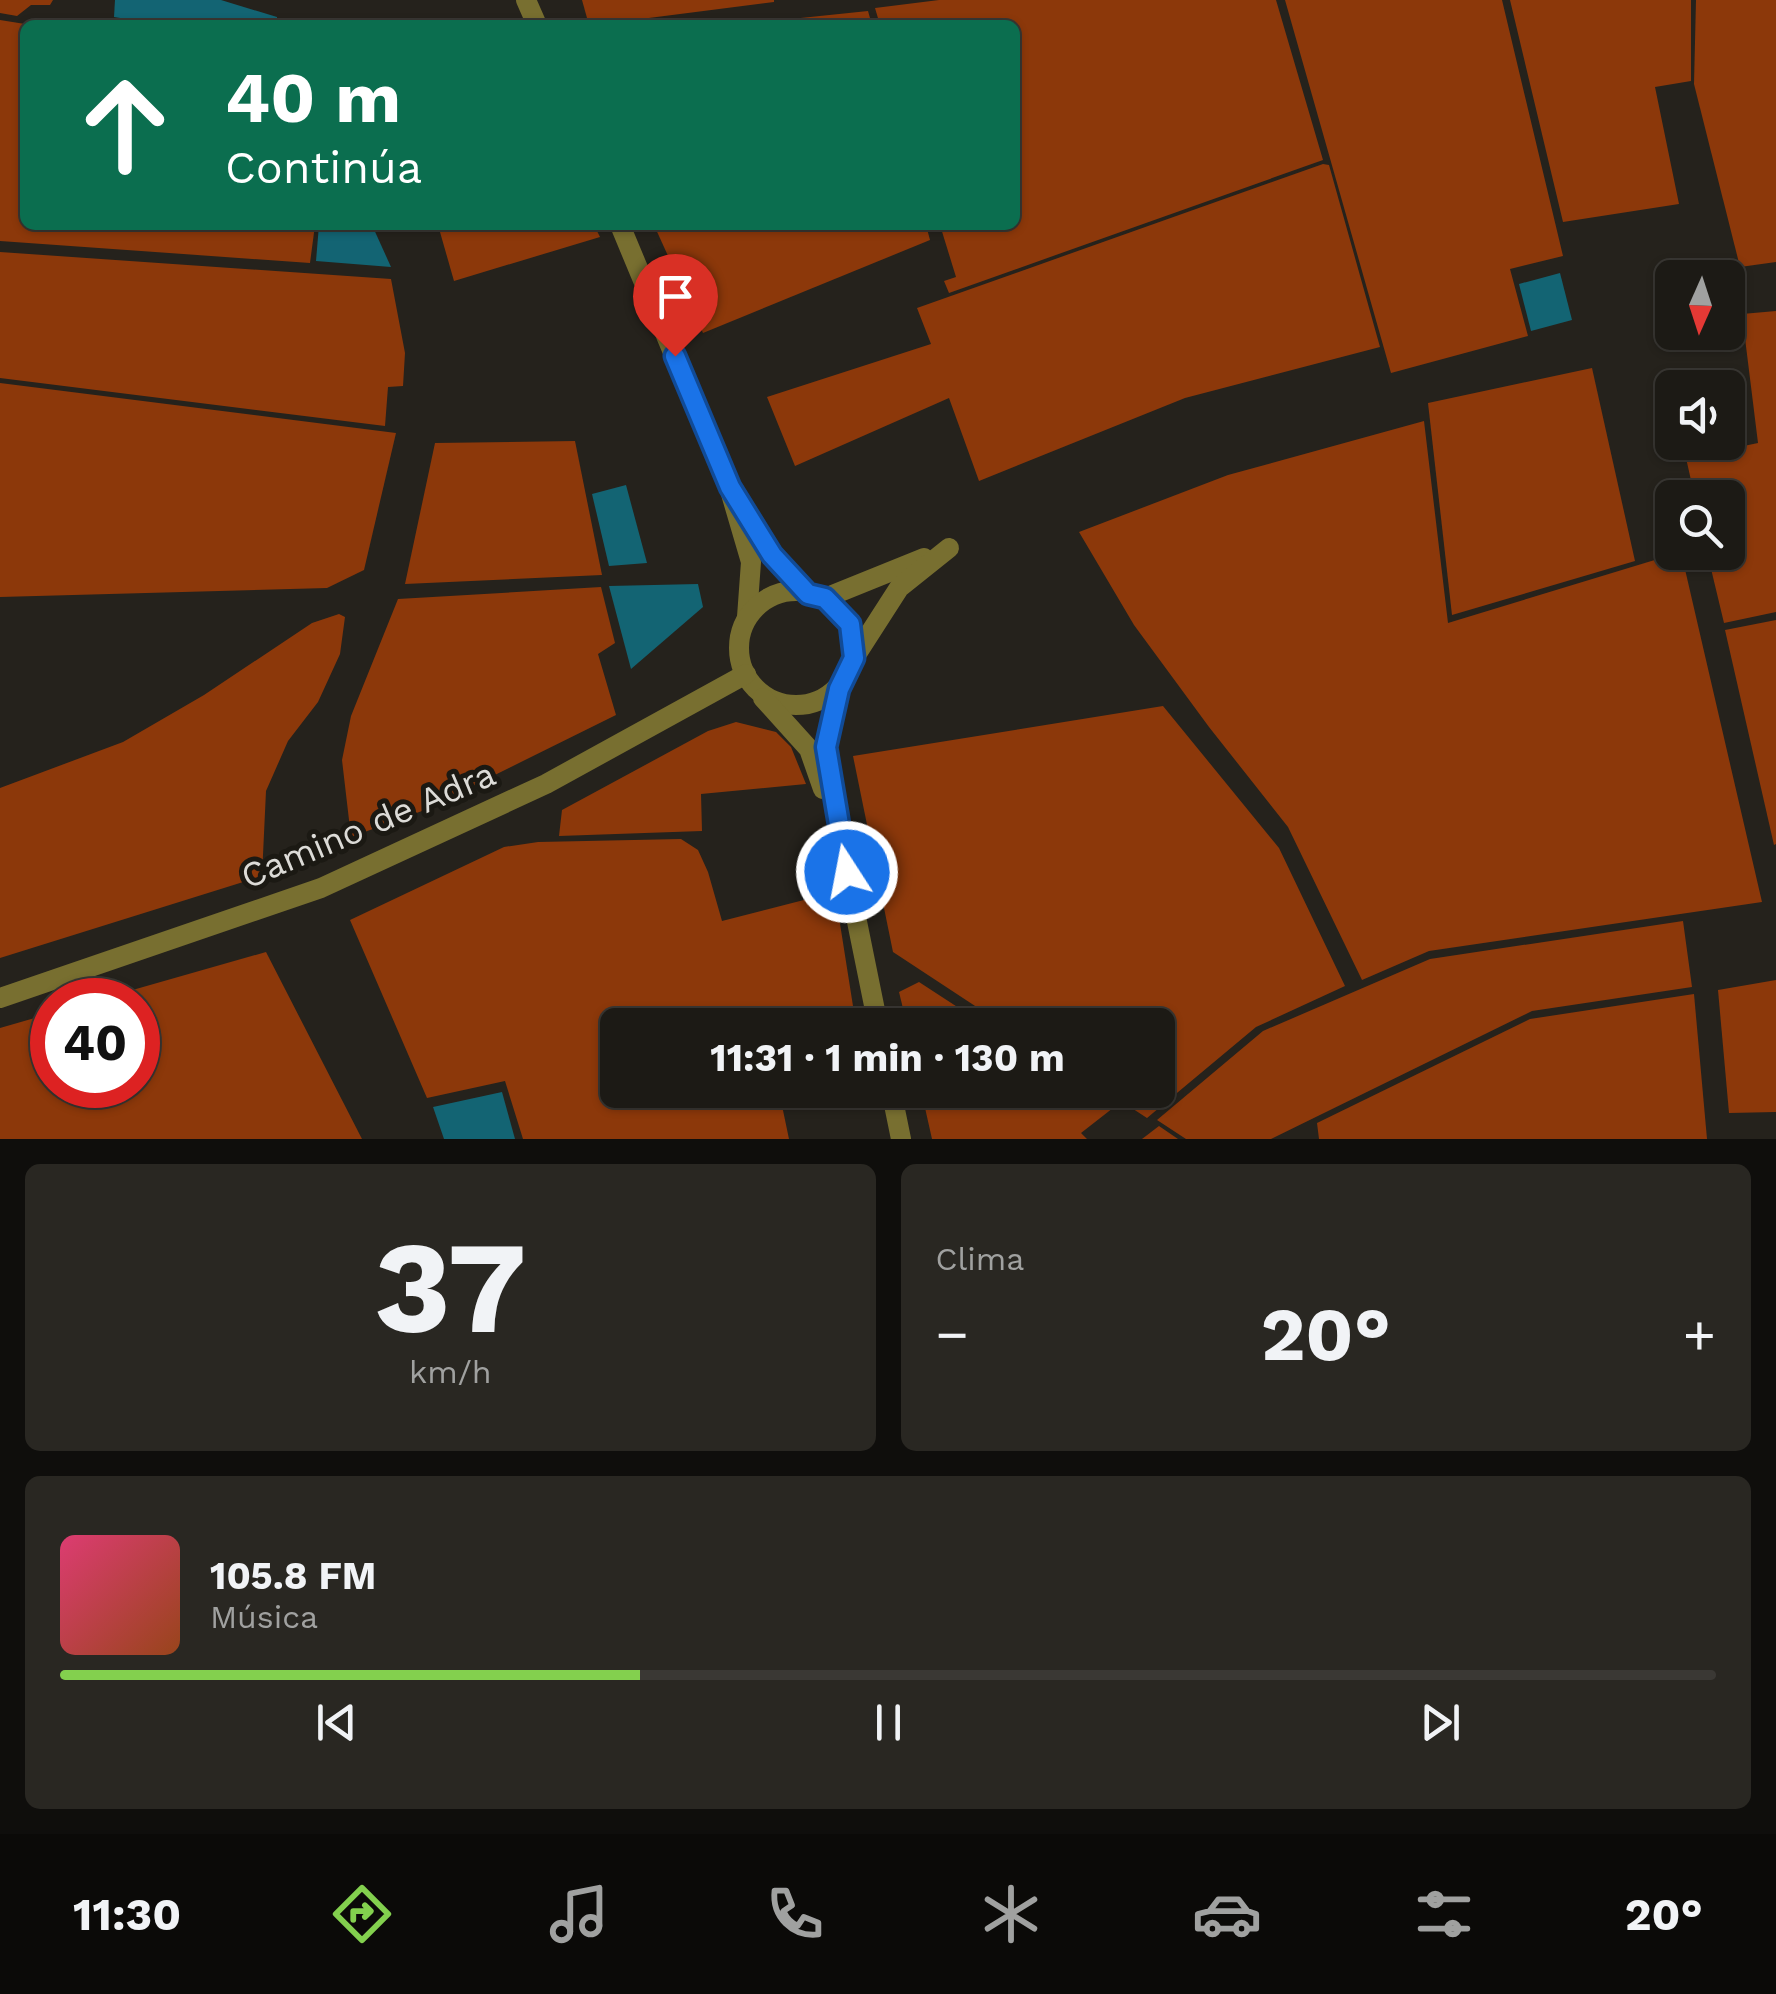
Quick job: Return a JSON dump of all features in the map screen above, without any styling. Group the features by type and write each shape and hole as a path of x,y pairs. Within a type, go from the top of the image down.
{"street":[{"path":"622,230 730,487 751,562 747,617 738,639 741,667 809,749 839,833"},
{"path":"730,487 772,555 850,624 854,658"},
{"path":"747,617 766,598 788,590 817,596 950,548 898,588 854,658 839,689 826,747 875,1008"},
{"name":"Camino de Adra","path":"0,998 321,888 546,784 746,674"},
{"path":"761,695 794,707 817,703 839,689"},
{"path":"895,1108 901,1139"}],"water":[{"path":"115,0 221,0 277,20 132,20 114,17"},
{"path":"319,230 374,230 391,267 316,261"},
{"path":"1560,273 1572,320 1531,331 1519,284"},
{"path":"626,485 647,563 609,566 592,494"},
{"path":"698,584 703,607 631,669 609,586"},
{"path":"502,1092 515,1139 444,1139 433,1107"}],"building":[{"path":"0,0 53,0 50,5 31,5 17,16 0,13"},
{"path":"582,0 774,0 633,20 587,18"},
{"path":"939,0 1276,0 1323,160 949,293 944,281 956,277 942,230 1020,230 1020,20 879,20 875,8"},
{"path":"1285,0 1502,0 1563,256 1510,269 1528,336 1391,373"},
{"path":"1510,0 1691,0 1691,81 1655,87 1679,204 1563,222"},
{"path":"1696,0 1776,0 1776,262 1745,266 1745,260 1738,260 1694,84"},
{"path":"868,11 871,20 781,20"},
{"path":"0,20 20,23 20,230 314,230 310,263 0,241"},
{"path":"1329,165 1380,347 1185,398 979,481 949,398 795,466 767,397 931,344 917,308"},
{"path":"439,230 596,230 600,237 454,281"},
{"path":"656,230 927,230 930,240 703,333"},
{"path":"0,252 391,279 405,353 403,386 388,387 385,426 0,378"},
{"path":"1776,311 1776,612 1724,623 1711,570 1745,570 1745,480 1691,480 1686,460 1745,460 1745,446 1758,443 1745,314"},
{"path":"1592,368 1635,561 1452,615 1428,403"},
{"path":"0,383 396,433 364,570 327,588 0,597"},
{"path":"1424,421 1448,623 1655,560 1655,570 1685,570 1762,902 1429,951 1362,980 1288,827 1134,625 1079,532 1228,475"},
{"path":"575,441 602,575 405,584 435,443"},
{"path":"601,587 615,643 598,654 616,715 422,811 351,837 342,760 351,716 398,599"},
{"path":"339,614 345,617 340,654 318,702 288,741 266,791 262,876 0,958 0,788 123,742 204,695 312,623"},
{"path":"1776,620 1776,844 1774,845 1725,630"},
{"path":"1163,706 1279,848 1345,986 1256,1027 1175,1095 1175,1008 978,1008 893,952 853,756"},
{"path":"736,722 776,732 791,747 806,784 701,794 702,831 559,836 562,810 708,731"},
{"path":"681,839 698,850 722,921 835,892 853,1008 600,1008 600,1108 783,1108 789,1139 523,1139 505,1081 427,1098 350,920 504,847 538,842"},
{"path":"1683,921 1692,987 1532,1011 1271,1139 1186,1139 1157,1120 1263,1031 1430,959"},
{"path":"266,952 362,1139 0,1139 0,1028 30,1019 30,1108 160,1108 160,982"},
{"path":"1776,980 1776,1112 1729,1113 1718,990"},
{"path":"919,982 959,1008 903,1008 899,992"},
{"path":"1694,994 1707,1139 1319,1139 1317,1123 1530,1019"},
{"path":"925,1108 1113,1108 1081,1133 1087,1139 932,1139"},
{"path":"1132,1108 1159,1108 1147,1118"},
{"path":"1159,1126 1178,1139 1142,1139"}],"route":[{"path":"675,356 730,487 772,555 808,594 825,598 850,624 854,658 839,689 826,747 847,872"}]}
